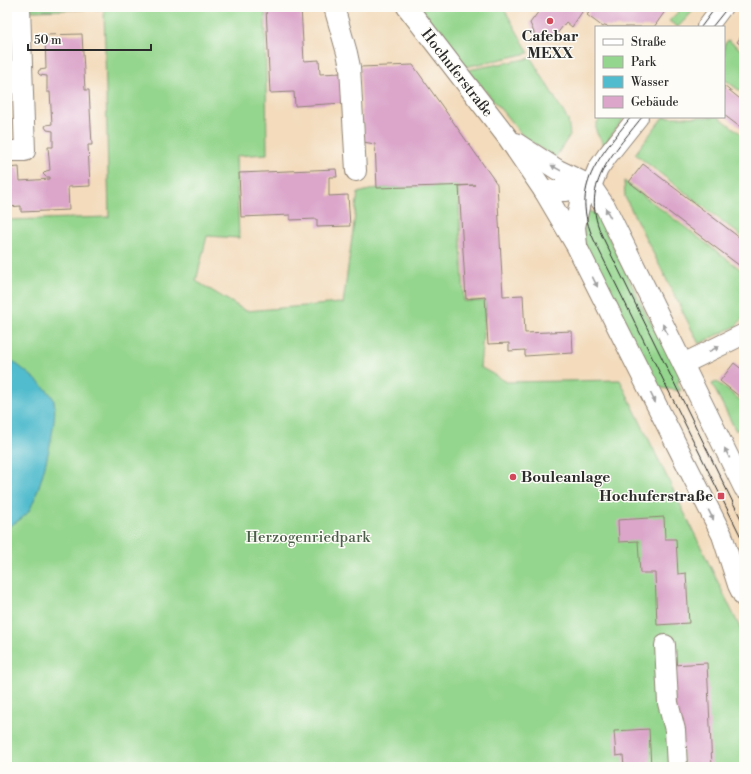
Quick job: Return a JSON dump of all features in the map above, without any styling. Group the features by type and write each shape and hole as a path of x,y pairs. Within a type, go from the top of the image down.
{"street":[{"path":"7,151 25,151 20,7"},
{"path":"334,7 350,67 356,171"},
{"name":"Hochuferstraße","path":"407,7 508,138 544,191 577,247 722,535 738,585 744,597"},
{"path":"708,26 722,7"},
{"path":"544,191 566,191 591,186 598,169 604,160 637,118"},
{"name":"Hochuferstraße","path":"508,138 553,166 591,186 606,208 744,488"},
{"name":"Hochuferstraße","path":"577,247 575,227 580,202 591,186"},
{"path":"683,364 744,334"},
{"path":"665,645 668,703 675,730 677,767"}],"green space":[{"name":"Herzogenriedpark","path":"30,7 265,7 267,154 236,156 239,238 207,236 196,281 246,311 340,303 343,304 358,193 377,188 458,185 464,301 486,301 480,367 507,382 620,380 744,636 744,767 7,767 7,220 109,217 104,9 30,11"},
{"path":"420,7 503,7 529,53 465,67"},
{"path":"683,7 690,7 694,10 679,26 669,21"},
{"path":"728,40 744,52 744,94 725,80 725,44"},
{"path":"531,58 568,120 570,135 555,158 523,136 468,70"},
{"path":"600,118 624,118 604,145 596,131 598,121"},
{"path":"662,118 720,118 744,136 744,238 635,154"},
{"path":"624,181 744,272 744,317 736,326 699,344 625,197"},
{"path":"589,211 596,214 600,220 646,314 684,379 677,382 681,391 655,387 584,245 583,214"},
{"path":"717,382 744,403 744,424 736,431 712,384"}],"water":[{"path":"7,357 32,376 50,393 55,407 52,437 48,455 33,502 25,516 7,527"}],"building":[{"path":"266,7 301,7 304,61 319,60 320,74 342,73 343,103 295,106 294,92 270,93"},
{"path":"542,7 668,7 655,26 602,26 587,15 589,13 584,9 572,27 566,22 553,39 543,40 535,35 530,23"},
{"path":"744,32 744,47 737,42"},
{"path":"82,34 85,90 89,90 92,145 88,145 90,186 68,187 69,210 21,212 21,206 7,207 7,168 19,167 20,181 50,179 50,177 46,177 43,174 50,170 48,147 53,147 53,131 47,130 45,127 46,125 52,124 50,92 47,92 47,76 40,75 38,73 39,70 46,69 45,35"},
{"path":"413,65 497,184 503,296 523,295 525,333 572,331 573,353 525,356 525,350 509,351 509,343 488,344 485,297 466,299 459,186 475,185 377,188 375,144 363,142 360,67"},
{"path":"725,87 744,102 744,130 725,116"},
{"path":"643,164 744,241 744,269 629,182"},
{"path":"336,169 337,177 329,177 329,196 348,195 350,226 317,227 317,219 290,220 290,215 241,217 239,173"},
{"path":"734,363 744,371 744,400 720,381"},
{"path":"664,517 665,539 676,539 678,574 686,573 689,623 657,625 655,573 640,573 638,541 619,542 618,520"},
{"path":"707,663 712,767 685,767 675,722 672,665"},
{"path":"649,729 651,767 624,767 623,755 616,756 614,731"}],"tram line":[{"path":"702,26 716,7"},
{"path":"713,26 728,7"},
{"path":"630,118 599,159 592,173 587,188 585,204 587,221 594,240 744,543"},
{"path":"641,118 610,158 602,172 596,187 594,202 596,219 603,238 744,525"}],"place":[{"name":"Cafebar MEXX","path":"550,21"},
{"name":"Bouleanlage","path":"513,477"},
{"name":"Hochuferstraße","path":"721,496"}]}
